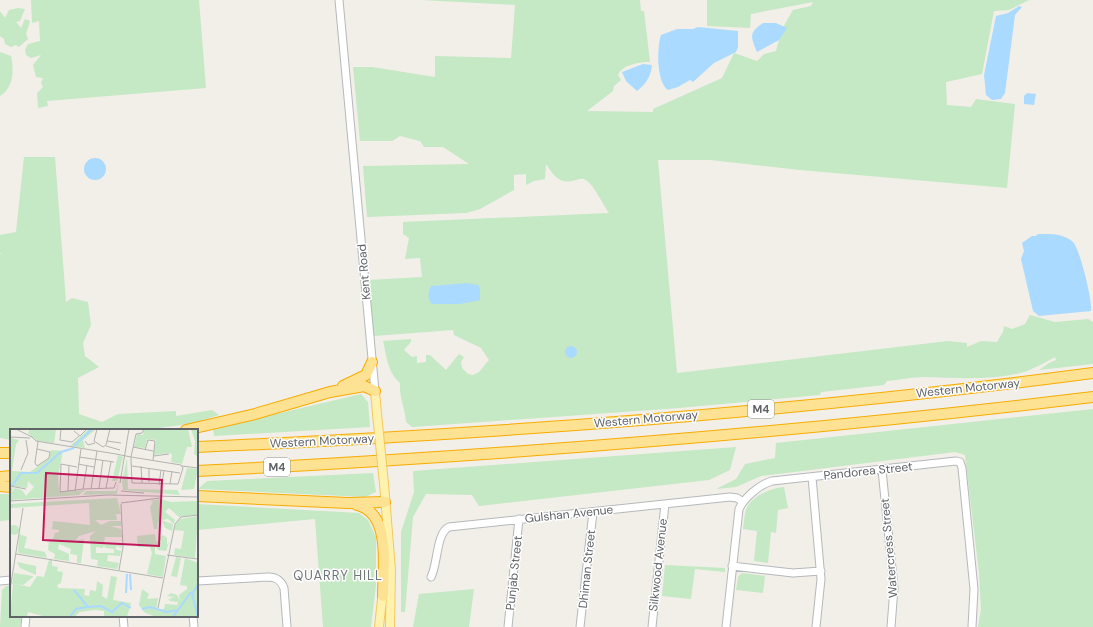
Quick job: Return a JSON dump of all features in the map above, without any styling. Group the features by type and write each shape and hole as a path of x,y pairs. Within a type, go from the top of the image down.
{"highway":[{"path":"330,392 366,374 372,362"},
{"name":"Western Motorway","path":"198,447 427,436 637,420 880,398 1093,373"},
{"path":"190,429 255,414 330,392 364,386 374,391"},
{"name":"Western Motorway","path":"198,471 429,459 650,443 890,420 1093,397"},
{"path":"0,486 10,487"},
{"path":"198,496 348,503 385,502"},
{"path":"348,503 373,512 378,522 383,540 383,596"}],"main road":[{"name":"Kent Road","path":"374,391 384,484 392,587 390,627"},
{"name":"Kent Road","path":"379,627 389,544"}],"street":[{"name":"Kent Road","path":"339,0 374,391"},
{"name":"Pandorea Street","path":"743,502 769,482 958,461 962,466 974,589 972,627"},
{"name":"Watercress Street","path":"882,470 894,588 891,627"},
{"path":"812,477 821,571 816,627"},
{"name":"Gulshan Avenue","path":"431,578 435,571 441,534 447,527 730,497 737,498 743,502"},
{"path":"726,627 738,512 743,502"},
{"name":"Silkwood Avenue","path":"652,627 665,504"},
{"name":"Dhiman Street","path":"580,627 593,512"},
{"name":"Punjab Street","path":"508,627 519,519"},
{"path":"732,566 793,573 821,571"},
{"path":"198,581 268,577 276,579 281,582 284,588 286,627"},
{"path":"25,627 26,617"},
{"path":"123,617 124,627"},
{"path":"193,617 194,627"}],"green space":[{"path":"31,0 199,0 206,88 47,101 48,106 38,108 37,93 43,87 41,83 43,78 36,77 33,65 41,55 31,58 26,55 25,50 28,44 40,41 39,21 32,23"},
{"path":"422,0 640,0 641,11 644,11 650,62 637,63 620,71 618,75 621,80 614,86 613,91 587,111 653,112 653,109 722,78 734,53 757,61 764,54 776,51 782,29 793,10 811,6 813,2 751,14 750,28 707,26 707,0 1029,0 1009,10 994,11 982,74 946,82 947,105 971,107 976,99 1015,104 1007,188 800,170 710,160 658,160 677,373 948,341 967,343 967,347 981,341 997,342 1003,332 1004,326 1012,329 1025,324 1030,315 1055,322 1088,319 1093,322 1093,364 1039,370 1056,360 1055,357 1027,371 990,378 915,377 887,381 884,385 821,392 820,395 679,408 412,427 406,422 400,393 400,383 392,374 383,341 411,339 411,342 404,350 412,357 417,356 417,363 426,362 426,355 430,355 446,370 459,354 464,357 461,362 462,368 468,374 473,375 479,372 489,360 481,348 454,335 453,330 374,336 368,280 422,277 420,258 405,259 409,238 403,234 403,222 609,213 589,182 584,179 567,182 563,181 556,177 546,164 545,179 534,181 526,185 526,174 514,175 514,190 480,209 466,213 367,217 363,166 469,164 443,147 424,147 420,141 400,136 392,141 360,141 353,67 372,67 435,77 435,56 511,58 515,5"},
{"path":"18,8 25,9 20,21 16,22 21,28 25,19 30,21 26,34 28,39 19,47 16,45 11,47 5,44 4,39 0,36 0,11 5,18 9,10"},
{"path":"0,52 11,56 13,72 8,88 5,93 0,96"},
{"path":"24,157 55,157 66,302 72,298 88,302 91,325 83,343 85,356 99,367 78,378 79,414 102,422 118,414 176,411 176,416 212,410 219,415 190,424 150,429 10,429 10,440 0,438 0,254 2,254 0,253 0,235 16,232"},
{"path":"361,394 368,402 370,427 214,436 213,429"},
{"path":"1093,409 1093,627 978,627 981,609 979,573 965,455 955,452 761,476 736,487 716,489 736,479 745,464 775,458 776,443"},
{"path":"736,447 730,470 709,480 479,506 472,495 426,494 413,517 405,612 401,612 401,532 414,492 413,471"},
{"path":"373,473 376,492 365,497 198,489 207,481"},
{"path":"784,487 788,508 778,510 776,533 771,532 768,563 754,561 757,531 743,529 746,510 752,501 757,497 773,489"},
{"path":"0,494 10,494 10,520 0,521"},
{"path":"198,504 359,513 368,520 376,537 376,585 371,627 323,627 315,519 198,530"},
{"path":"665,565 725,568 725,572 695,569 691,599 662,596"},
{"path":"742,573 765,576 763,593 736,590 738,577"},
{"path":"6,586 10,586 10,617 22,617 20,627 0,627 2,590"},
{"path":"474,589 469,627 413,627 419,594"}],"water":[{"path":"1019,6 1022,7 1015,15 1005,93 1001,99 992,100 986,95 984,75 996,16 1008,13"},
{"path":"763,23 776,23 787,28 779,40 757,52 752,36 755,30"},
{"path":"698,27 738,31 738,47 736,52 714,63 693,82 690,80 678,87 668,90 661,80 659,72 658,56 661,35 677,29 693,29"},
{"path":"643,64 652,65 648,80 637,91 626,81 622,72"},
{"path":"1027,93 1036,94 1034,105 1024,104 1024,96"},
{"path":"91,158 99,158 106,165 106,173 99,180 91,180 84,173 84,165"},
{"path":"1038,234 1052,234 1061,236 1073,242 1079,255 1085,276 1090,298 1091,311 1039,316 1033,311 1021,259 1024,251 1022,243"},
{"path":"467,283 478,285 480,288 480,300 460,304 432,304 429,300 431,286"},
{"path":"571,346 575,348 577,352 575,356 571,358 567,356 565,352 567,348"}],"district":[{"name":"QUARRY HILL","path":"338,575"}]}
